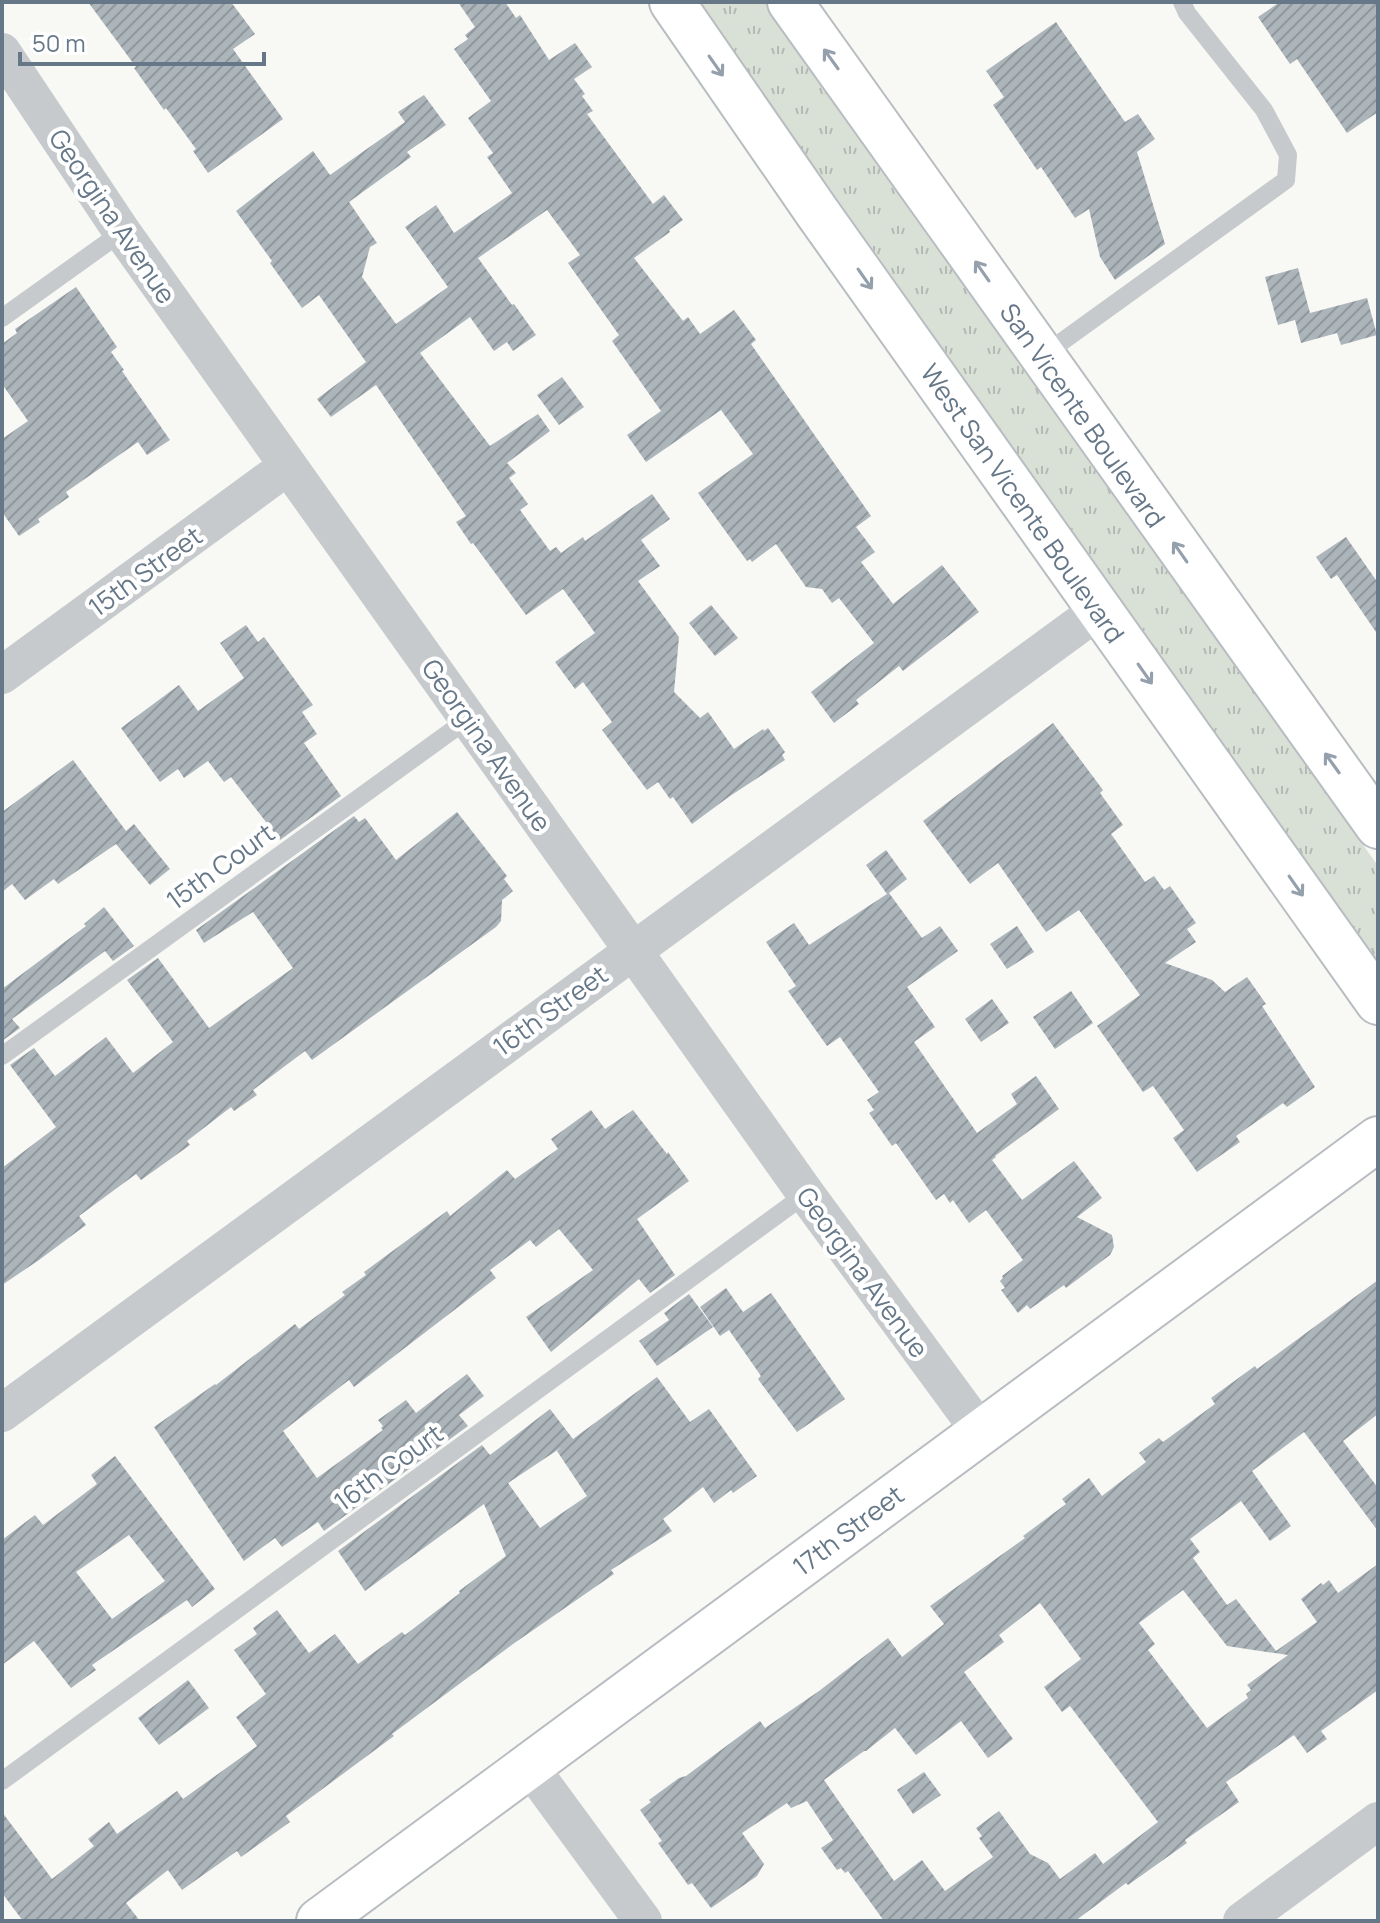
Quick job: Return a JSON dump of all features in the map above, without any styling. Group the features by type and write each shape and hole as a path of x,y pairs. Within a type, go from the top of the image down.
{"main road":[{"name":"West San Vicente Boulevard","path":"672,2 817,212 1378,1002"},
{"name":"San Vicente Boulevard","path":"790,2 1193,571 1378,826"},
{"name":"17th Street","path":"319,1921 1378,1139"}],"street":[{"name":"Georgina Avenue","path":"2,52 122,232 806,1194 980,1431"},
{"name":"15th Street","path":"2,675 288,466"},
{"name":"16th Street","path":"2,1413 1099,610"},
{"path":"530,1767 643,1921"},
{"path":"1242,1921 1378,1821"}],"lane":[{"path":"1042,356 1286,180 1288,155 1264,110 1187,13 1182,2"},
{"path":"2,318 122,232"},
{"name":"15th Court","path":"2,1056 468,719"},
{"name":"16th Court","path":"2,1781 806,1194"}],"green space":[{"path":"698,2 766,2 1378,866 1378,964"}],"building":[{"path":"88,2 231,2 255,34 233,49 283,119 208,173 193,151 196,149 166,108 164,110"},
{"path":"458,2 505,2 516,18 520,15 549,60 575,43 592,67 574,79 593,111 587,114 653,204 664,195 683,220 634,258 683,321 688,317 700,334 734,310 756,340 751,344 871,516 856,527 875,552 861,562 893,604 942,565 979,612 903,671 899,666 856,700 859,704 834,723 811,692 874,643 839,598 832,603 822,589 806,587 776,544 752,562 750,559 747,561 698,493 753,454 721,410 646,462 627,435 661,411 612,341 619,335 568,263 580,255 547,210 478,258 536,335 513,351 507,342 494,351 470,317 420,353 490,446 538,414 550,431 507,463 516,473 509,478 528,504 520,510 550,551 556,547 561,553 583,537 585,541 652,494 670,519 641,540 660,566 638,581 679,637 674,692 700,718 708,712 734,749 768,728 785,752 782,755 785,760 692,824 658,782 647,790 602,730 612,722 583,682 575,689 555,662 595,633 563,589 526,615 456,522 466,516 376,385 331,417 317,399 366,362 319,295 302,308 236,211 313,151 330,175 405,122 398,112 424,95 446,125 407,152 411,157 349,202 377,243 370,247 362,277 396,324 448,287 405,227 436,205 454,233 512,193 487,157 493,153 468,118 491,101 454,49 468,39 465,35 475,27"},
{"path":"1280,2 1378,2 1378,112 1347,133 1297,59 1290,64 1258,17"},
{"path":"1056,22 1125,122 1138,114 1155,139 1137,152 1165,244 1115,280 1100,257 1089,209 1075,218 1041,167 1037,170 993,105 1004,97 986,71"},
{"path":"1298,268 1310,313 1367,298 1377,335 1341,345 1337,333 1301,343 1295,320 1278,325 1265,277"},
{"path":"76,287 117,347 111,352 122,371 170,440 147,455 138,442 66,492 69,497 19,536 2,512 2,439 28,421 2,384 2,344 17,333 15,329"},
{"path":"562,377 584,407 559,425 537,395"},
{"path":"1346,537 1378,583 1378,635 1337,575 1331,579 1316,557"},
{"path":"711,605 738,638 715,656 689,623"},
{"path":"246,625 258,642 264,637 313,705 302,712 317,734 304,743 341,796 280,840 231,777 224,782 208,761 184,778 178,769 160,782 121,728 179,685 198,711 244,678 220,643"},
{"path":"1053,723 1103,790 1100,793 1123,825 1111,834 1145,882 1154,876 1164,890 1170,886 1196,923 1187,929 1196,942 1165,963 1212,980 1225,992 1247,977 1266,1004 1262,1006 1315,1087 1287,1107 1283,1103 1236,1136 1240,1142 1197,1172 1173,1138 1184,1130 1153,1086 1143,1092 1097,1026 1140,995 1079,910 1046,932 998,863 970,884 923,821"},
{"path":"73,760 126,831 134,824 170,869 150,885 116,844 58,884 54,879 25,900 12,884 2,892 2,812"},
{"path":"457,812 507,876 504,879 513,891 502,900 501,921 496,927 312,1060 305,1051 253,1090 257,1095 234,1111 231,1107 187,1141 190,1145 141,1180 136,1174 79,1216 86,1225 2,1285 2,1168 56,1127 10,1065 34,1048 55,1076 106,1037 133,1073 173,1042 127,980 158,958 209,1028 293,968 253,912 204,943 196,930 354,816 359,822 365,818 396,860"},
{"path":"886,850 907,879 889,893 922,938 940,926 958,951 907,987 935,1027 914,1042 977,1133 1017,1104 1011,1094 1036,1076 1059,1109 992,1160 1022,1200 1074,1161 1102,1198 1077,1217 1112,1235 1114,1247 1110,1255 1066,1288 1064,1285 1030,1309 1027,1305 1018,1313 1001,1290 1005,1288 1000,1281 1023,1260 986,1210 969,1223 953,1200 950,1203 944,1194 936,1200 896,1143 892,1146 869,1113 874,1110 867,1100 879,1092 840,1037 827,1046 788,991 796,986 766,942 794,923 809,945 887,894 866,865"},
{"path":"104,907 134,946 113,961 105,951 12,1019 20,1028 2,1041 2,989 86,926 84,924"},
{"path":"1017,926 1034,952 1007,969 990,944"},
{"path":"1071,991 1093,1023 1055,1049 1033,1017"},
{"path":"992,999 1009,1023 981,1042 965,1019"},
{"path":"591,1110 605,1129 633,1110 689,1181 637,1219 675,1275 650,1293 639,1279 551,1352 526,1317 593,1270 559,1229 536,1247 530,1240 490,1270 496,1278 354,1387 349,1380 283,1431 317,1478 383,1430 378,1420 406,1400 416,1413 467,1374 484,1396 459,1415 468,1426 324,1531 318,1522 282,1547 275,1538 244,1561 154,1427 216,1385 295,1324 299,1329 345,1295 342,1292 366,1275 364,1272 447,1211 450,1216 507,1170 515,1179 558,1149 551,1139"},
{"path":"1378,1280 1378,1414 1343,1441 1378,1488 1378,1531 1304,1432 1252,1471 1291,1526 1270,1541 1241,1501 1190,1539 1200,1552 1193,1558 1227,1605 1236,1599 1276,1651 1317,1622 1301,1599 1329,1580 1338,1593 1378,1564 1378,1690 1321,1731 1327,1739 1307,1753 1294,1735 1226,1782 1239,1802 1185,1840 1187,1843 1075,1921 884,1921 848,1871 837,1870 821,1848 833,1840 807,1801 791,1808 787,1803 742,1833 764,1864 757,1876 711,1908 692,1883 688,1885 658,1843 662,1841 640,1810 651,1802 649,1800 760,1721 765,1728 888,1638 902,1657 944,1624 930,1606 1025,1538 1023,1536 1066,1504 1062,1499 1089,1478 1102,1496 1146,1462 1139,1453 1159,1438 1163,1442 1215,1404 1211,1398 1255,1366 1257,1369","holes":["1183,1590 1227,1646 1288,1655 1247,1685 1251,1690 1246,1694 1248,1698 1207,1728 1148,1650 1155,1644 1139,1623","1040,1603 1081,1659 1044,1687 1062,1712 1070,1706 1158,1822 1103,1864 1095,1853 1060,1879 1048,1863 1030,1854 999,1811 976,1828 982,1836 979,1838 993,1857 945,1891 922,1860 894,1881 824,1780 895,1728 916,1755 961,1721 988,1758 1013,1739 964,1672 1004,1642 999,1635"]},
{"path":"726,1288 743,1312 771,1293 845,1399 797,1432 758,1379 761,1376 729,1330 720,1336 700,1307"},
{"path":"689,1294 713,1327 657,1366 639,1341 669,1320 664,1313"},
{"path":"657,1377 690,1422 709,1409 757,1476 714,1503 703,1487 663,1519 672,1531 611,1570 614,1574 392,1734 394,1736 286,1816 290,1822 241,1857 237,1851 182,1890 168,1870 126,1903 140,1921 23,1921 2,1893 2,1812 52,1879 94,1846 88,1839 109,1822 117,1834 177,1791 183,1799 257,1746 236,1717 266,1694 234,1650 257,1634 253,1628 277,1610 309,1653 335,1634 358,1664 402,1632 405,1635 506,1556 484,1504 365,1591 338,1551 482,1445 490,1455 550,1409 573,1439","holes":["562,1447 557,1451 587,1496 540,1528 508,1483"]},
{"path":"115,1456 215,1589 192,1607 187,1600 92,1665 96,1670 71,1688 34,1641 2,1665 2,1540 35,1515 43,1525 97,1484 91,1475","holes":["129,1535 165,1581 112,1619 76,1572"]},
{"path":"188,1680 209,1708 159,1745 138,1718"},
{"path":"924,1772 941,1795 913,1814 897,1790"}]}
